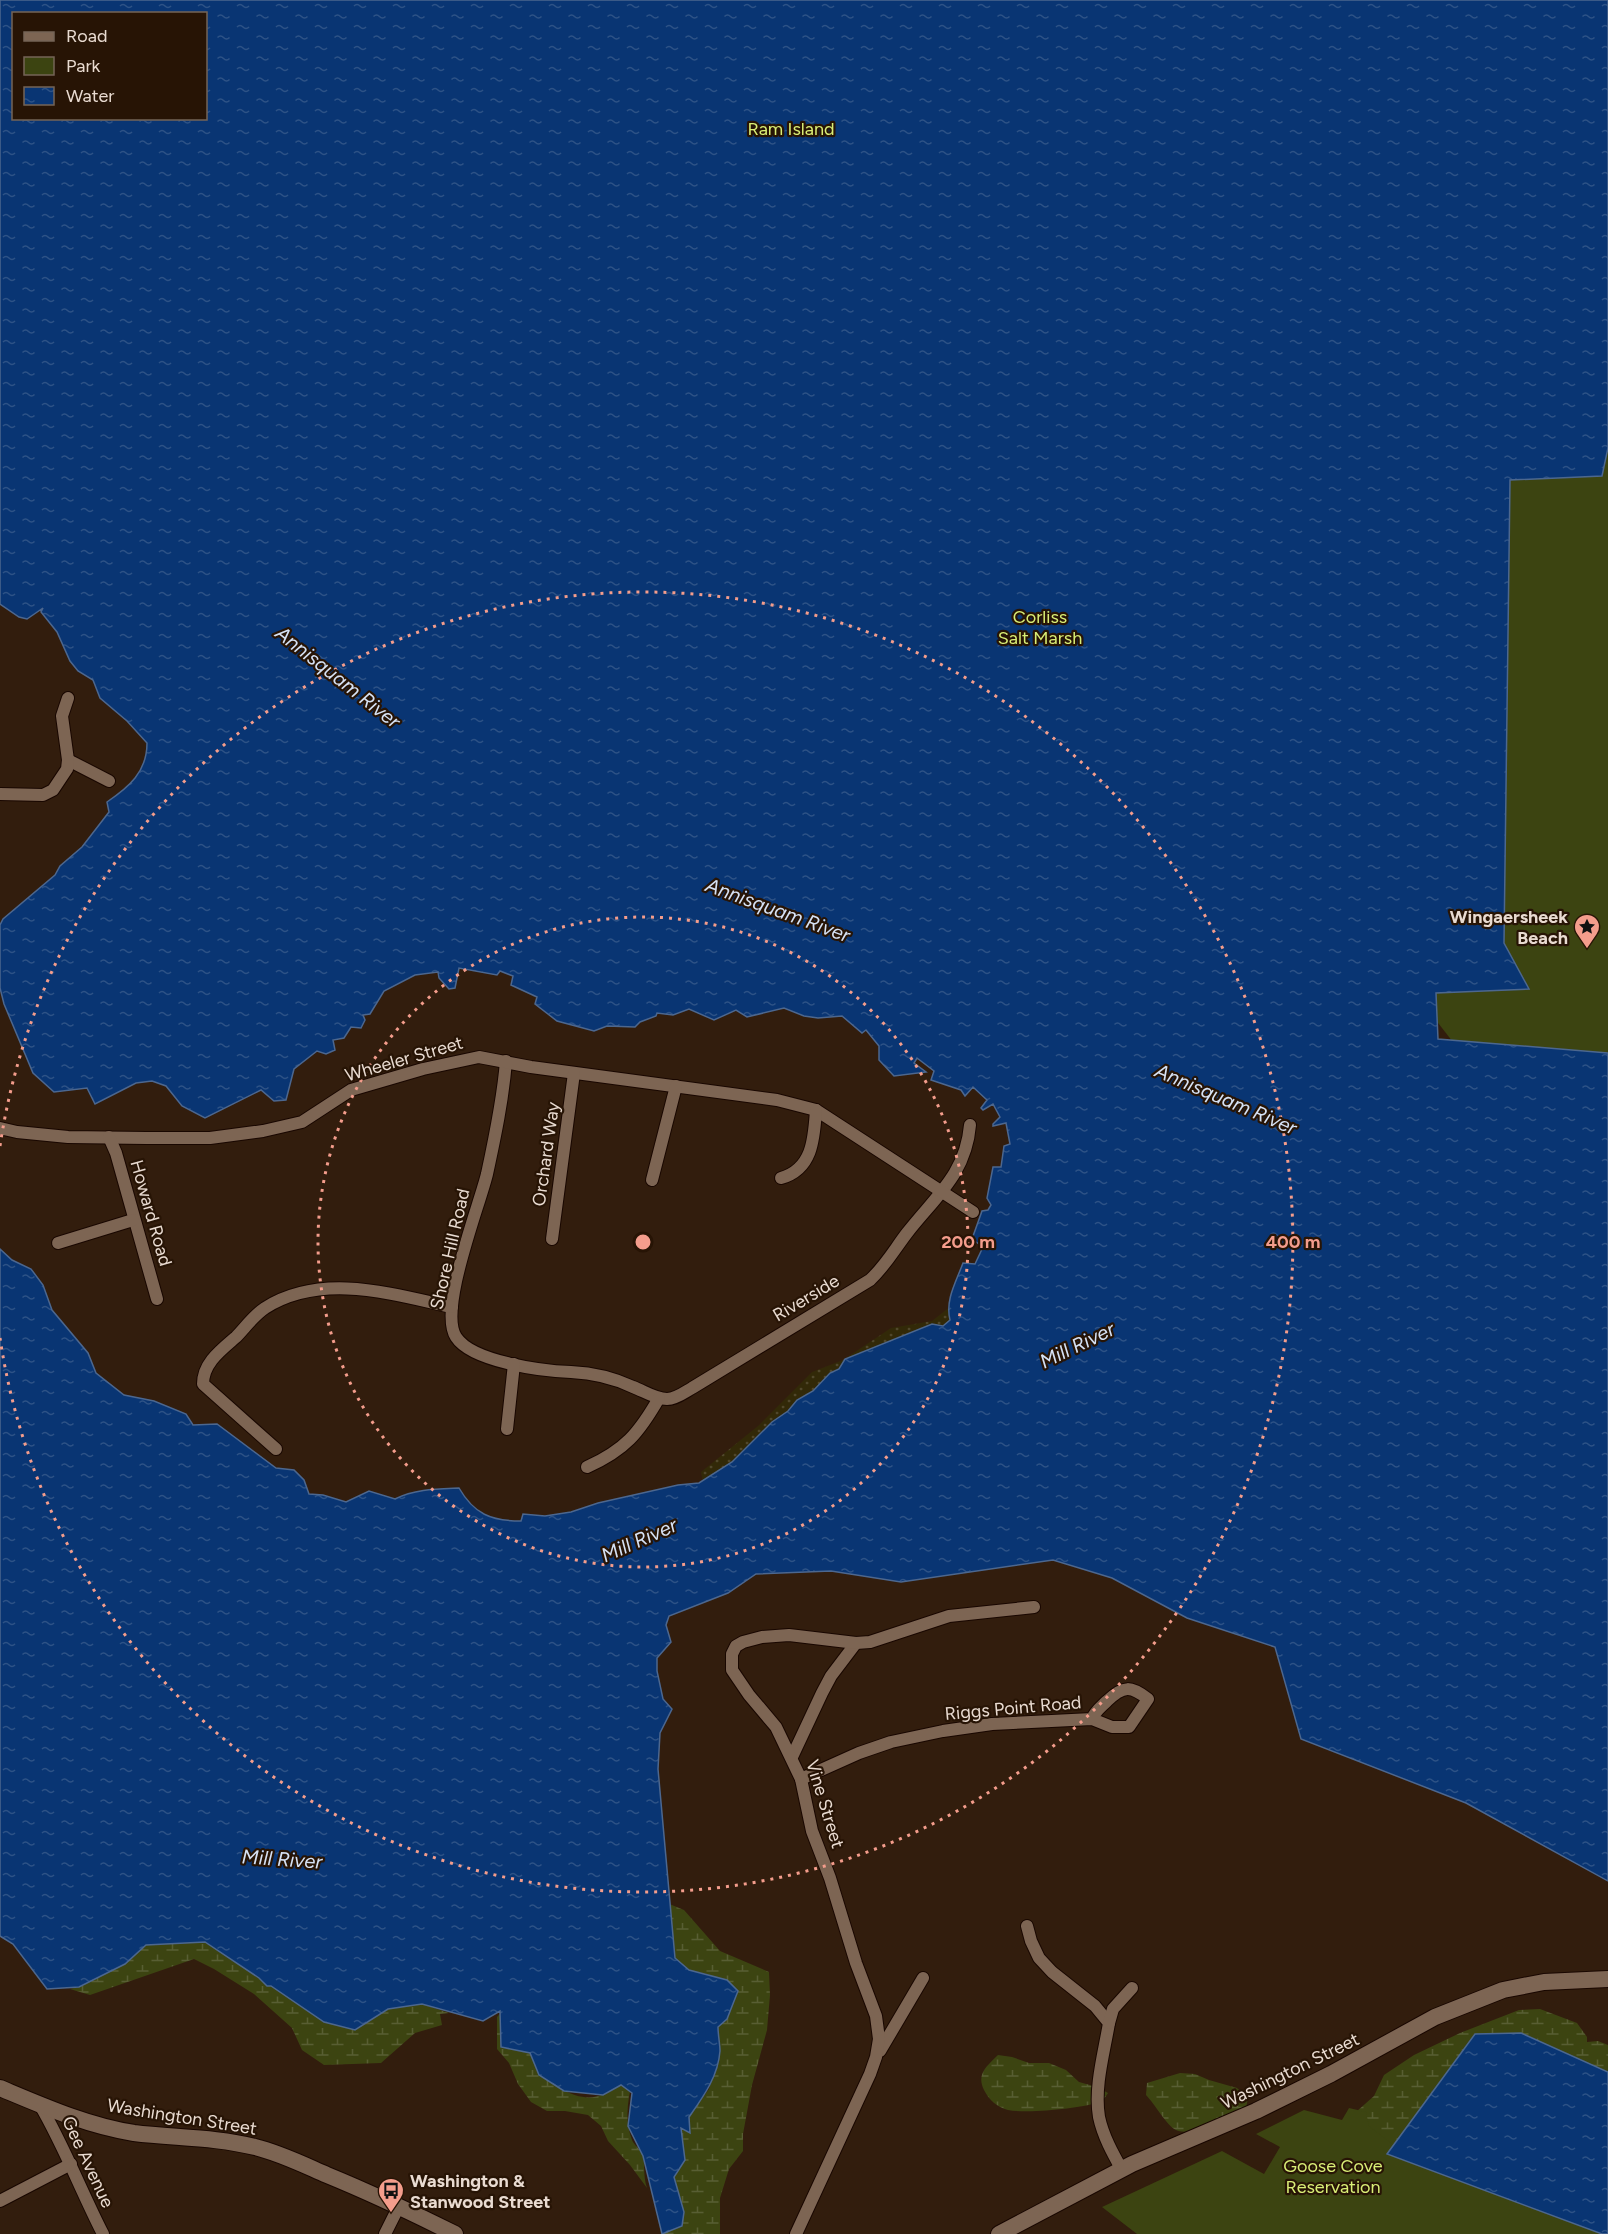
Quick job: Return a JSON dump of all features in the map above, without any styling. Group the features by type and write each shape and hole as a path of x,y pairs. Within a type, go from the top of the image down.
{"main road":[{"name":"Washington Street","path":"999,2234 1122,2170 1256,2111 1332,2074 1435,2017 1503,1990 1544,1982 1608,1979"},
{"name":"Washington Street","path":"0,2088 40,2105 112,2128 134,2133 210,2139 278,2154 399,2206 455,2234"}],"street":[{"path":"0,794 43,795 54,790 67,769 68,760 62,716 68,698"},
{"path":"68,760 109,781"},
{"name":"Wheeler Street","path":"0,1128 39,1135 210,1138 286,1127 302,1122 351,1090 381,1080 479,1057 574,1073 777,1100 816,1110 973,1212"},
{"name":"Shore Hill Road","path":"506,1061 488,1168 462,1261 450,1315 452,1330 457,1340 478,1353 542,1371 601,1376 659,1398"},
{"name":"Orchard Way","path":"552,1239 574,1073"},
{"path":"652,1180 676,1086"},
{"path":"781,1178 801,1169 809,1156 814,1140 816,1110"},
{"path":"943,1191 966,1151 970,1125"},
{"name":"Howard Road","path":"109,1137 116,1153 157,1299"},
{"name":"Riverside","path":"659,1398 669,1399 680,1395 870,1280 886,1265 908,1231 943,1191"},
{"path":"58,1243 133,1220"},
{"path":"276,1449 203,1384 203,1377 213,1358 263,1309 301,1292 346,1288 391,1294 452,1307"},
{"path":"507,1429 514,1364"},
{"path":"587,1467 606,1458 643,1427 659,1398"},
{"path":"792,1757 776,1727 732,1671 732,1654 736,1646 762,1637 789,1635 856,1643 870,1641 949,1616 1034,1607"},
{"name":"Vine Street","path":"856,1643 831,1676 792,1757 801,1779 812,1831 830,1878 856,1963 874,2008 879,2039 876,2057"},
{"name":"Riggs Point Road","path":"801,1779 880,1746 943,1731 992,1724 1092,1719"},
{"path":"1027,1926 1039,1958 1052,1972 1095,2006 1109,2023"},
{"name":"Vine Street","path":"796,2234 876,2057 923,1978"},
{"path":"1122,2170 1100,2119 1100,2075 1113,2009 1132,1988"},
{"name":"Gee Avenue","path":"40,2105 71,2164 82,2195 103,2234"},
{"path":"0,2201 71,2164"},
{"path":"385,2234 399,2206"}],"green space":[{"name":"Wingaersheek Beach","path":"1608,40 1608,1093 1456,1046 1435,1019 1294,225"},
{"path":"667,1903 684,1910 720,1951 769,1972 767,2030 752,2085 743,2134 743,2151 729,2169 720,2198 720,2234 662,2234 682,2226 674,2177 685,2160 681,2127 709,2089 720,2051 718,2027 727,2019 735,1996 707,1974 689,1970 671,1955"},
{"path":"186,1930 355,2030 388,2009 422,2004 449,2013 440,2014 442,2025 415,2033 381,2063 324,2065 302,2050 292,2028 254,1994 194,1959 90,1995 70,1989 79,1987 125,1964 151,1940"},
{"path":"506,2007 526,2011 539,2075 561,2089 578,2096 595,2097 633,2078 627,2117 632,2140 643,2155 647,2188 608,2141 601,2126 588,2115 547,2111 531,2102 518,2084 509,2063 497,2049 497,2017"},
{"path":"1540,2009 1577,2023 1587,2037 1587,2042 1598,2041 1608,2045 1608,2234 1396,2164 1356,2112 1374,2096 1384,2075 1414,2055 1460,2033 1519,2010"},
{"path":"998,2055 1029,2063 1049,2063 1066,2070 1079,2082 1108,2093 1102,2102 1055,2110 1004,2109 988,2097 981,2079 984,2071"},
{"path":"1180,2073 1195,2074 1237,2088 1248,2098 1246,2108 1201,2128 1183,2132 1176,2130 1146,2095 1147,2083"},
{"name":"Goose Cove Reservation","path":"1349,2108 1366,2112 1369,2126 1410,2158 1608,2234 1137,2234 1102,2207 1222,2151 1264,2174 1280,2147 1256,2134 1304,2110 1342,2120"}],"sand":[{"path":"951,1306 964,1316 704,1489 701,1472 758,1426 812,1372 843,1360 891,1328 932,1321"}],"water":[{"path":"0,0 1608,0 1608,448 1602,476 1510,480 1504,943 1529,989 1436,993 1438,1039 1608,1053 1608,1881 1466,1803 1301,1739 1275,1647 1187,1618 1112,1578 1053,1560 901,1582 831,1571 756,1574 728,1593 669,1616 666,1625 671,1642 657,1658 657,1671 663,1699 672,1709 660,1733 658,1769 675,1958 689,1970 727,1980 738,1991 727,2019 718,2027 720,2051 713,2078 689,2117 690,2133 681,2128 685,2160 674,2177 684,2212 682,2226 662,2234 643,2156 628,2126 632,2093 621,2085 603,2095 564,2091 539,2075 530,2053 501,2047 500,2011 483,2021 422,2004 388,2009 355,2030 324,2022 271,1986 267,1986 259,1978 205,1942 146,1945 125,1964 79,1987 47,1989 13,1944 0,1936 0,1249 12,1260 31,1269 43,1285 52,1310 88,1353 96,1373 124,1395 154,1401 186,1414 193,1425 217,1424 276,1468 294,1470 304,1480 309,1494 323,1495 346,1502 369,1491 395,1499 418,1491 459,1488 471,1504 484,1514 501,1520 521,1521 523,1514 545,1516 571,1512 598,1503 678,1485 699,1483 732,1462 797,1400 813,1391 830,1373 839,1369 845,1359 932,1324 943,1326 950,1320 950,1298 963,1263 975,1264 983,1247 972,1239 982,1211 988,1210 991,1205 987,1198 993,1167 1001,1167 1004,1146 1010,1144 1006,1123 993,1126 1000,1117 993,1104 983,1110 981,1108 987,1100 973,1087 965,1096 961,1090 931,1080 934,1071 917,1058 914,1063 926,1072 894,1076 879,1060 879,1046 866,1030 862,1033 842,1016 818,1018 804,1016 784,1008 747,1017 736,1010 714,1020 689,1009 673,1015 657,1013 656,1016 640,1022 635,1027 607,1026 594,1031 557,1021 535,1004 537,997 511,985 513,976 500,971 497,975 459,968 455,988 449,989 439,978 438,972 415,975 384,991 370,1014 363,1015 365,1020 361,1028 351,1027 344,1038 333,1040 335,1050 326,1054 317,1051 294,1069 286,1100 274,1101 261,1090 205,1118 182,1106 166,1086 152,1081 136,1083 95,1104 87,1088 54,1092 33,1073 4,1004 0,988 0,925 3,919 55,875 60,866 82,847 109,812 107,802 123,791 140,770 144,762 147,743 127,721 100,698 93,680 78,671 70,661 57,632 41,612 43,608 27,619 19,617 0,604"},
{"path":"1521,2033 1608,2072 1608,2234 1602,2234 1387,2154 1475,2034"}],"place":[{"name":"Wingaersheek Beach","path":"1587,950"},
{"name":"Washington & Stanwood Street","path":"391,2214"}],"park label":[{"name":"Ram Island","path":"791,129"},
{"name":"Corliss Salt Marsh","path":"1040,627"}],"water label":[{"name":"Annisquam River","path":"338,677"},
{"name":"Annisquam River","path":"778,910"},
{"name":"Annisquam River","path":"1226,1099"},
{"name":"Mill River","path":"1077,1345"},
{"name":"Mill River","path":"639,1540"},
{"name":"Mill River","path":"282,1859"}]}
